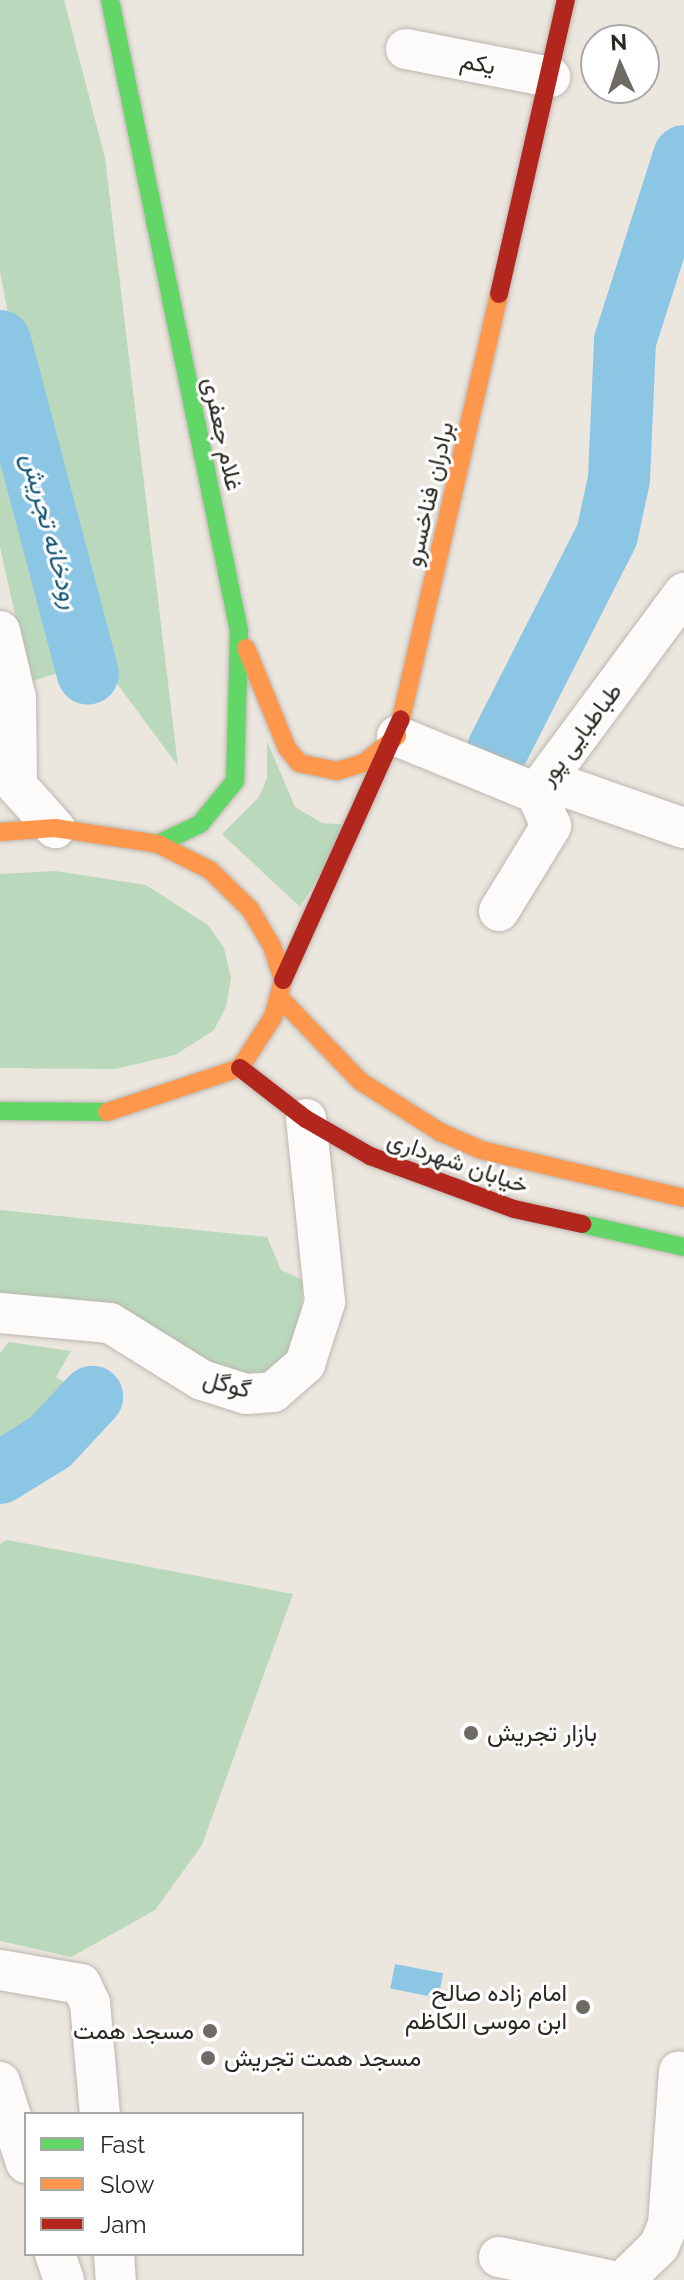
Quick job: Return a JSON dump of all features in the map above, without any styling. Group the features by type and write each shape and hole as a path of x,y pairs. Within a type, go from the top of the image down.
{"main road":[{"name":"غلام جعفری","path":"110,0 239,631 235,781 200,824 158,844"},
{"name":"برادران فناخسرو","path":"240,1068 273,1017 281,989 397,736 566,0"},
{"path":"239,631 287,748 299,763 337,771 364,763 397,736"},
{"path":"0,832 55,828 158,844 210,870 250,909 272,946 281,989"},
{"name":"خیابان شهرداری","path":"281,989 360,1081 440,1132 481,1150 684,1198"},
{"path":"0,1111 61,1115 119,1111 240,1068"},
{"name":"خیابان شهرداری","path":"240,1068 306,1119 370,1156 514,1209 684,1247"}],"street":[{"name":"یکم","path":"406,49 550,77"},
{"name":"طباطبایی پور","path":"397,736 541,786 684,593"},
{"path":"0,631 16,698 17,786 55,828"},
{"path":"541,786 684,828"},
{"path":"499,911 551,826 541,786"},
{"name":"گوگل","path":"0,1313 110,1323 202,1380 246,1394 273,1392 305,1364 325,1302 306,1119"},
{"path":"0,1970 81,1984 90,2003 100,2112"},
{"path":"624,2280 659,2246 668,2225 679,2071"},
{"path":"0,2082 24,2157"},
{"path":"56,2256 64,2280"},
{"path":"114,2256 116,2280"},
{"path":"499,2257 608,2280"}],"green space":[{"path":"0,0 64,0 105,158 178,766 101,662 10,325 0,271"},
{"path":"0,371 67,670 30,682 0,547"},
{"path":"267,741 295,807 322,823 349,825 300,907 222,834 259,797 267,778"},
{"path":"55,871 146,885 208,925 224,948 231,978 226,1007 214,1030 175,1055 115,1069 0,1068 0,874"},
{"path":"0,1210 267,1237 281,1270 303,1280 300,1334 276,1375 255,1382 0,1299"},
{"path":"9,1342 71,1351 56,1377 82,1394 54,1430 0,1464 0,1353"},
{"path":"7,1540 293,1594 202,1845 155,1910 71,1957 0,1941 0,1544"}],"water":[{"path":"395,1964 443,1973 438,1998 390,1989"}],"waterway":[{"path":"498,749 607,535 619,479 625,341 684,156"},
{"name":"رودخانه تجریش","path":"0,341 88,674"},
{"name":"رودخانه تجریش","path":"0,1473 50,1442 92,1397"}],"traffic: fast":[{"path":"110,0 239,631 235,781 200,824 158,844"},
{"path":"0,1111 107,1112"},
{"path":"582,1224 684,1247"}],"traffic: slow":[{"path":"401,719 499,294"},
{"path":"246,648 287,748 299,763 337,771 364,763 397,736"},
{"path":"0,832 55,828 158,844 210,870 250,909 272,946 283,980 273,1017 240,1068 107,1112"},
{"path":"279,997 360,1081 440,1132 481,1150 684,1198"}],"traffic: jam":[{"path":"499,294 566,0"},
{"path":"283,980 401,719"},
{"path":"240,1068 306,1119 370,1156 514,1209 582,1224"}],"place":[{"name":"بازار تجریش","path":"471,1733"},
{"name":"امام زاده صالح ابن موسى الكاظم","path":"583,2007"},
{"name":"مسجد همت","path":"210,2031"},
{"name":"مسجد همت تجریش","path":"208,2058"}]}
